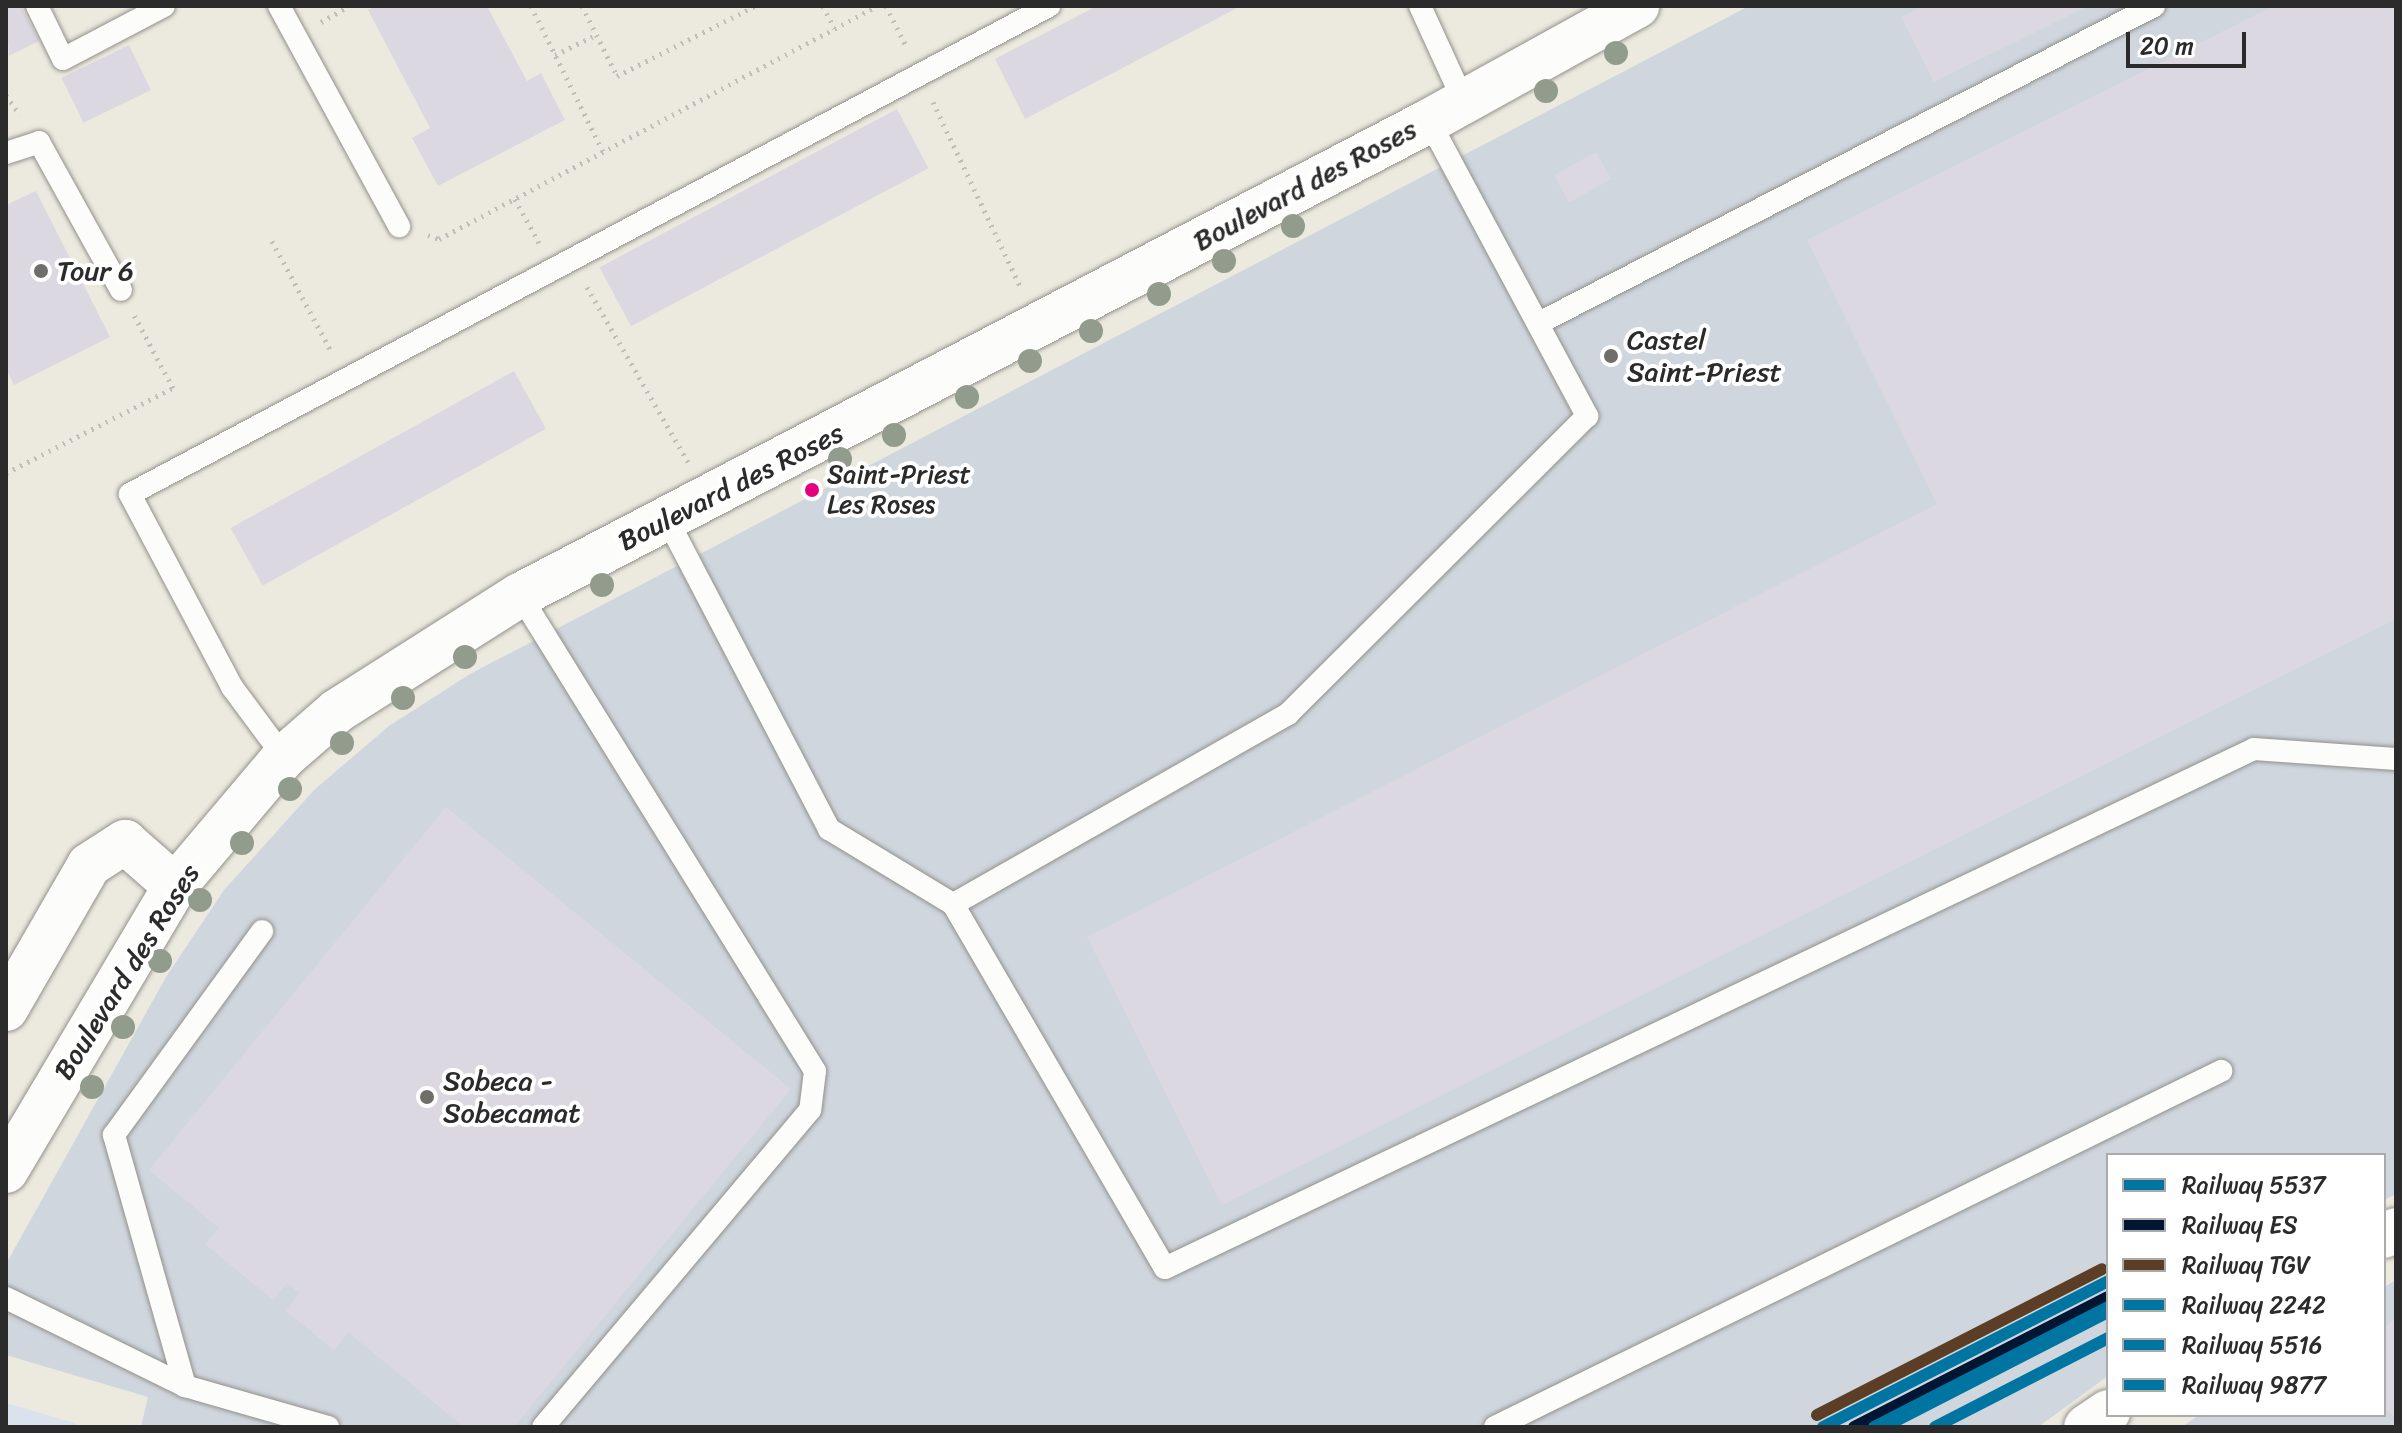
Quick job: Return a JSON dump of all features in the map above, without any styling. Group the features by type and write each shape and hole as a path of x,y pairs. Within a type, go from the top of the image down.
{"street":[{"name":"Boulevard des Roses","path":"6,1171 175,886 284,757 395,670 520,595 668,521 1446,111 1637,6"},
{"path":"6,1009 89,865 125,842 175,886"},
{"path":"2086,1427 2106,1413"}],"lane":[{"path":"37,6 63,59 164,6"},
{"path":"279,6 399,226"},
{"path":"284,757 232,687 130,494 1049,6"},
{"path":"953,904 1288,714 1587,416 1539,323 1446,111 1420,6"},
{"path":"1539,323 2154,6"},
{"path":"6,153 39,142 121,290"},
{"path":"668,521 829,829 953,904 1165,1268 2254,749 2396,759"},
{"path":"520,595 815,1071 810,1110 543,1427"},
{"path":"185,1386 114,1135 262,931"},
{"path":"1495,1427 2221,1071"},
{"path":"6,1298 185,1386 328,1427"}],"path":[{"path":"531,6 603,152"},
{"path":"582,6 617,76 755,6"},
{"path":"823,6 834,28"},
{"path":"399,226 439,239 877,6"},
{"path":"886,6 896,26"},
{"path":"555,55 596,35"},
{"path":"920,73 1039,325"},
{"path":"515,199 527,220"},
{"path":"272,241 345,379"},
{"path":"571,258 684,458 716,495"},
{"path":"6,473 173,388 121,290"}],"shaded area":[{"path":"1749,6 2396,6 2396,1194 2386,1199 2386,1153 2106,1153 2106,1377 2038,1427 141,1427 148,1397 6,1355 6,1264 166,977 224,890 314,790 389,726 470,674"},
{"path":"2396,1280 2396,1427 2182,1427 2196,1417 2386,1417 2386,1286"},
{"path":"6,1403 75,1423 74,1427 6,1427"}],"building":[{"path":"6,6 21,6 39,41 9,56"},
{"path":"376,6 487,6 527,81 541,73 565,120 438,186 412,138 430,128 368,10"},
{"path":"1097,6 1241,6 1025,119 995,59"},
{"path":"1923,6 2088,6 1934,82 1901,17"},
{"path":"2273,6 2396,6 2396,619 1222,1205 1087,937 1937,504 1807,240"},
{"path":"129,45 151,90 84,123 62,78"},
{"path":"897,109 928,168 631,326 599,267"},
{"path":"1596,152 1611,179 1569,202 1554,175"},
{"name":"Tour 6","path":"36,191 110,337 14,385 6,369 6,205"},
{"path":"514,371 546,429 263,586 231,528"},
{"path":"446,807 791,1089 514,1427 464,1427 348,1332 334,1350 286,1311 299,1293 287,1283 273,1300 205,1244 219,1228 149,1170"},
{"path":"2396,1316 2396,1418 2386,1410 2386,1327"}],"rail line":[{"name":"TGV","path":"1817,1415 2102,1269"},
{"name":"5537","path":"1823,1427 2106,1282"},
{"name":"ES","path":"1854,1427 2106,1298"},
{"name":"2242","path":"1874,1427 2106,1308"},
{"name":"9877","path":"1884,1427 2106,1313"},
{"name":"5516","path":"1935,1427 2106,1339"}],"place":[{"name":"Tour 6","path":"41,271"},
{"name":"Castel Saint-Priest","path":"1611,356"},
{"name":"Saint-Priest Les Roses","path":"812,490"},
{"name":"Sobeca - Sobecamat","path":"427,1097"}]}
